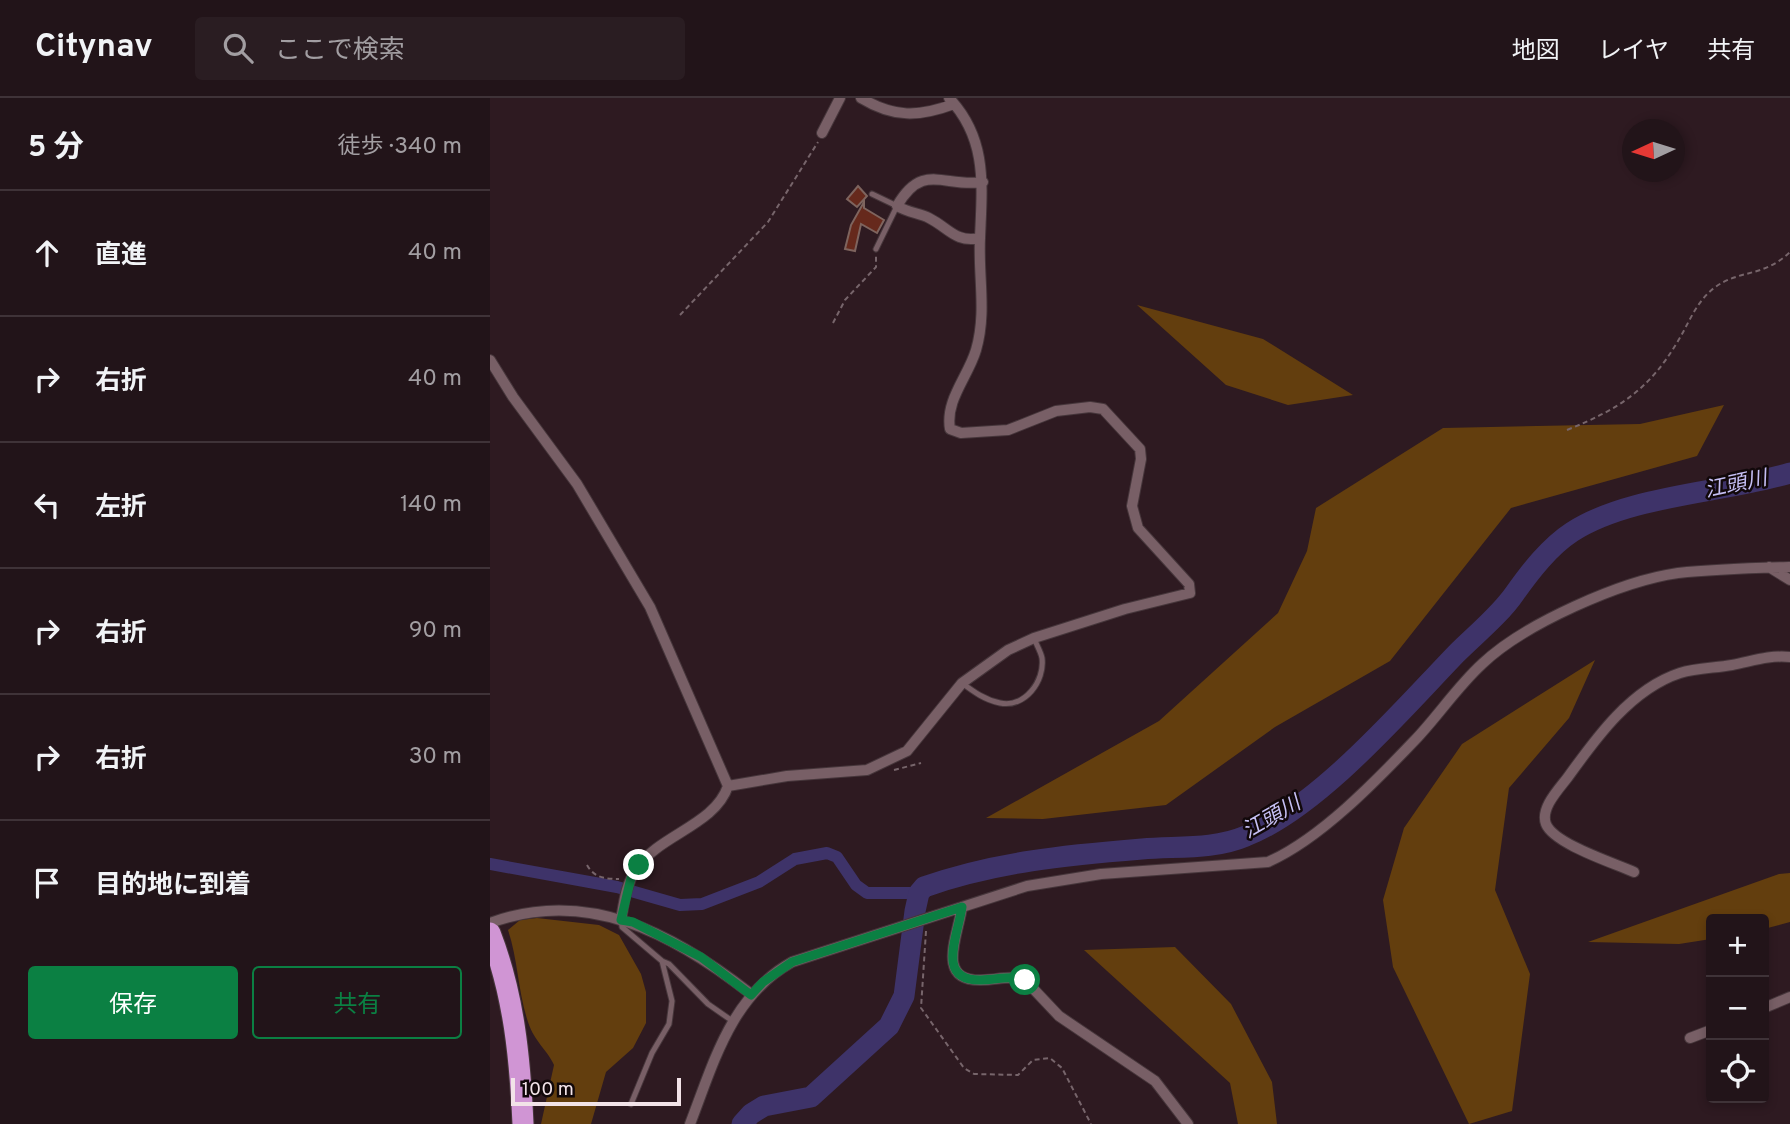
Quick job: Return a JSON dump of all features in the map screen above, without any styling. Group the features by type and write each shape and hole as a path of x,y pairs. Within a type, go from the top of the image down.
{"highway":[{"path":"490,933 504,975 520,1055 523,1124"}],"street":[{"path":"822,133 840,98"},
{"path":"729,786 787,776 867,770 908,751 962,683 982,666 1034,638 1125,609 1187,596 1191,588 1138,528 1132,506 1141,459 1140,449 1103,409 1090,407 1056,411 1008,430 961,433 950,429 948,416 975,351 984,313 980,238 984,182 973,132 952,101 928,114 898,113 861,98"},
{"path":"980,238 966,241 946,232 928,218 912,215 897,206 908,187 920,181 984,182"},
{"path":"490,360 513,397 576,484 650,607 729,786"},
{"path":"1769,567 1790,580"},
{"path":"690,1124 732,1020 763,982 792,962 1027,886 1101,874 1268,862 1287,854 1357,797 1414,741 1481,664 1518,636 1601,597 1645,581 1677,573 1790,567"},
{"path":"1634,872 1557,837 1547,826 1545,814 1550,801 1607,726 1641,696 1675,675 1766,656 1790,657"},
{"path":"621,920 628,886 639,865 719,804 729,786"},
{"path":"962,907 954,947 953,967 957,974 964,979 1016,977 1025,980 1059,1016 1155,1081 1188,1124"},
{"path":"490,923 518,913 551,910 597,912 633,922 701,957 751,995"},
{"path":"1769,1006 1790,997"},
{"path":"1690,1038 1706,1032"}],"lane":[{"path":"872,194 897,206 876,249"},
{"path":"962,683 983,698 1003,704 1023,700 1038,684 1042,658 1034,638"},
{"path":"621,920 622,927 668,964 708,1004 732,1020"},
{"path":"631,1104 652,1053 669,1024 672,1001 662,961"}],"path":[{"path":"680,315 768,222 822,133"},
{"path":"833,323 845,300 876,267 876,249"},
{"path":"1567,430 1601,416 1643,388 1677,342 1700,300 1714,288 1728,279 1770,268 1790,252"},
{"path":"587,866 591,873 628,886"},
{"path":"928,918 922,961 922,1008 947,1048 955,1052 964,1068 974,1074 1018,1075 1033,1060 1050,1058 1062,1068 1091,1124"}],"shaded area":[{"path":"1137,305 1263,339 1353,395 1288,405 1226,385"},
{"path":"1724,405 1697,456 1511,508 1390,661 1275,727 1166,805 1043,819 986,818 1159,721 1278,613 1307,551 1316,508 1443,428 1640,424"},
{"path":"1595,660 1569,718 1509,788 1495,890 1530,974 1512,1111 1469,1124 1393,967 1383,900 1404,828 1462,744"},
{"path":"1790,873 1790,922 1769,928 1769,914 1706,914 1706,940 1679,944 1588,942 1779,874"},
{"path":"537,918 599,925 619,935 641,974 646,992 646,1023 633,1048 606,1072 591,1124 541,1124 554,1065 528,1022 508,930 520,920"},
{"path":"1175,947 1231,1004 1272,1082 1277,1124 1238,1124 1230,1083 1084,950"}],"building":[{"path":"858,186 867,196 857,207 847,199"},
{"path":"864,202 864,208 884,220 877,233 861,224 855,251 845,249 851,225"}],"waterway":[{"name":"江頭川","path":"742,1124 764,1106 811,1097 889,1026 904,996 915,911 919,893 924,887 977,871 1032,861 1114,851 1221,844 1246,836 1302,804 1358,756 1502,609 1548,552 1572,532 1595,520 1649,502 1790,473"},
{"path":"490,864 617,887 680,905 702,904 759,882 795,859 827,853 837,857 856,885 867,893 919,893"}],"route":[{"path":"639,865 631,878 621,920 633,922 701,957 751,995 780,968 792,962 962,907 954,947 953,967 957,974 964,979 1016,977 1025,980"}]}
